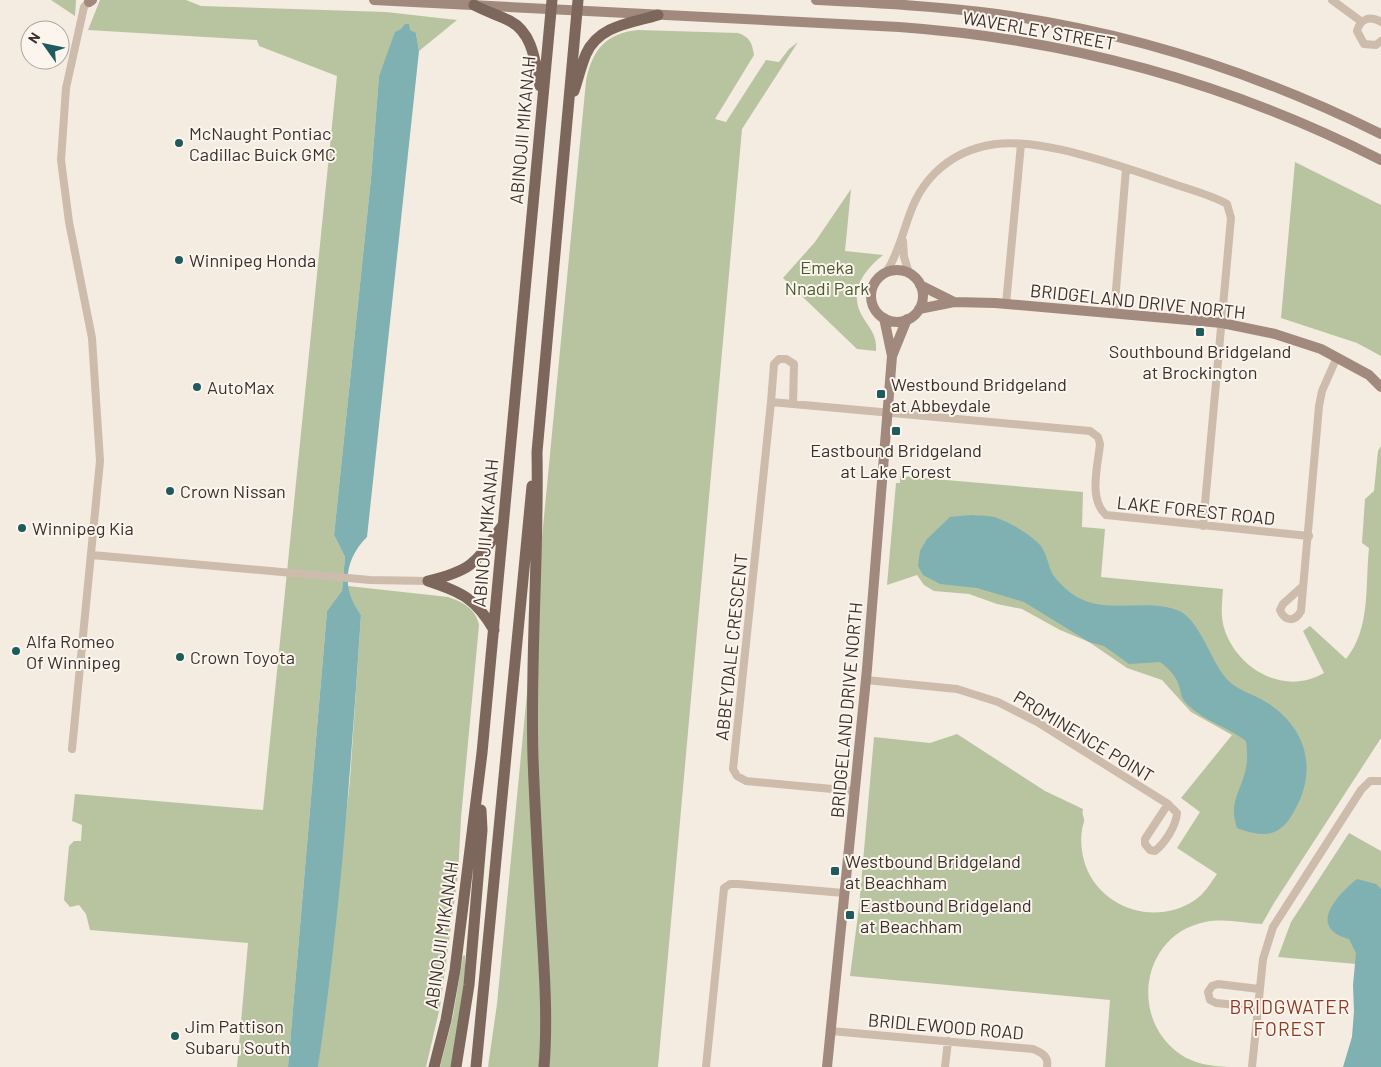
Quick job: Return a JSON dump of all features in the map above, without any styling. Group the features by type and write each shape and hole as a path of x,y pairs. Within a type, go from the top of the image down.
{"main road":[{"name":"WAVERLEY STREET","path":"374,0 474,6 578,5 658,15 932,29 1057,47 1156,70 1232,94 1307,124 1381,160"},
{"name":"WAVERLEY STREET","path":"816,0 961,9 1042,21 1116,37 1178,53 1261,81 1381,134"},
{"name":"ABINOJII MIKANAH","path":"434,1067 454,978 479,780 551,5"},
{"path":"476,1067 527,530 537,452 578,5"},
{"path":"474,6 508,20 521,29 533,52 543,100"},
{"path":"569,104 586,55 599,37 618,26 658,15"},
{"path":"898,270 909,273 920,285 922,301 919,309 907,319 900,321 884,318 874,308 871,294 876,280 887,271 898,270"},
{"name":"BRIDGELAND DRIVE NORTH","path":"920,285 954,302"},
{"name":"BRIDGELAND DRIVE NORTH","path":"919,309 954,302 1006,304 1222,323 1275,334 1338,357 1369,375 1381,387"},
{"name":"BRIDGELAND DRIVE NORTH","path":"884,318 887,343 892,356"},
{"name":"BRIDGELAND DRIVE NORTH","path":"827,1067 866,680 892,356 907,319"},
{"name":"BRIDGELAND DRIVE NORTH","path":"1369,375 1381,376"},
{"path":"537,452 538,506 533,619 532,728 546,991 544,1067"},
{"path":"428,581 453,575 467,568 482,554 504,524"},
{"path":"428,581 452,589 469,598 486,616 494,630"},
{"path":"456,1067 469,986 482,830 479,780"}],"street":[{"path":"1332,0 1362,22"},
{"path":"72,749 100,461 92,338 69,222 61,160 66,88 87,2"},
{"path":"1381,22 1370,18 1362,22 1358,31 1360,40 1368,45 1381,41"},
{"path":"887,271 903,236 908,214 914,200 935,173 962,154 997,144 1021,144 1061,151 1126,169 1216,199 1230,208 1231,218 1203,526"},
{"path":"1006,304 1021,144"},
{"path":"1114,314 1126,169"},
{"path":"903,236 904,257 909,273"},
{"path":"1303,586 1309,536 1319,406 1324,384 1338,357"},
{"name":"ABBEYDALE CRESCENT","path":"793,404 794,364 786,359 779,359 774,364 733,769 737,776 746,781 854,791"},
{"path":"771,402 888,413"},
{"name":"LAKE FOREST ROAD","path":"888,413 1095,433 1100,444 1096,496 1099,509 1106,515 1309,536"},
{"path":"92,554 370,580 428,581"},
{"name":"PROMINENCE POINT","path":"866,680 957,689 998,702 1039,723 1168,804"},
{"path":"1252,1067 1263,959 1273,927 1282,909 1361,790 1370,781 1381,781"},
{"path":"1168,804 1175,809 1177,818 1160,847 1155,851 1150,850 1145,844 1145,839 1168,804"},
{"path":"706,1067 724,888 730,884 738,884 844,893"},
{"path":"1257,1007 1216,1003 1210,1000 1208,992 1212,986 1218,984 1259,988"},
{"name":"BRIDLEWOOD ROAD","path":"830,1031 1033,1050 1044,1054 1048,1067"},
{"path":"945,1067 948,1042"}],"green space":[{"path":"51,0 76,0 75,16"},
{"path":"100,0 186,0 201,6 386,12 457,20 419,51 416,33 387,56 379,76 371,178 334,535 345,557 342,592 327,611 288,1067 237,1067 248,943 90,930 86,914 79,905 70,907 64,900 69,846 74,841 81,841 82,825 72,821 75,794 263,810 337,76 259,46 257,40 88,30"},
{"path":"638,30 738,33 748,39 754,55 715,119 726,122 766,60 779,62 789,49 798,42 742,129 658,1067 488,1067 497,1004 586,81 592,60 602,45 617,35"},
{"path":"1295,162 1381,205 1381,356 1357,343 1281,318"},
{"name":"Emeka Nnadi Park","path":"851,189 845,251 883,255 864,275 857,292 859,309 876,341 876,351 857,349 783,278 815,242"},
{"path":"1381,446 1381,738 1262,924 1212,921 1183,930 1167,943 1156,960 1149,980 1149,1000 1153,1020 1164,1039 1180,1054 1191,1060 1209,1065 1228,1067 1105,1067 1110,1000 850,976 859,907 874,737 930,743 957,734 1045,791 1083,809 1082,854 1094,882 1105,894 1118,903 1148,912 1164,912 1180,908 1195,900 1205,891 1217,874 1177,848 1200,812 1181,798 1232,735 1191,712 1162,680 1127,668 1089,642 1060,630 1022,609 997,604 969,594 934,591 924,585 917,575 887,585 896,483 900,483 900,476 1083,492 1082,527 1105,529 1101,577 1223,589 1223,626 1232,645 1241,657 1265,675 1279,680 1294,682 1324,673 1303,631 1310,626 1346,659 1360,634 1365,606 1369,548 1362,543 1365,499 1374,491 1378,451"},
{"path":"348,586 448,597 459,601 472,610 479,625 461,818 458,875 440,1007 426,1067 318,1067 350,780 361,615 350,598"},
{"path":"1349,833 1381,851 1381,1067 1351,1043 1354,1026 1356,964 1278,957 1291,922"},
{"path":"465,955 465,979 451,1067 440,1067 453,1016 463,956"}],"water":[{"path":"405,24 409,24 410,30 416,33 419,51 367,537 354,555 348,575 350,595 361,615 349,785 333,954 318,1067 288,1067 327,611 342,591 345,557 334,535 371,178 379,76 395,32"},
{"path":"971,515 997,518 1027,534 1043,549 1051,571 1057,580 1068,591 1083,600 1096,604 1151,605 1177,610 1185,614 1198,630 1225,677 1241,690 1272,706 1285,717 1302,743 1306,758 1304,788 1299,803 1285,825 1273,833 1266,834 1252,833 1237,828 1234,811 1236,797 1247,765 1246,741 1189,706 1183,699 1174,675 1160,662 1129,664 1104,646 1089,642 1024,602 977,588 940,584 923,575 918,566 920,551 927,539 950,517"},
{"path":"1357,879 1376,884 1381,889 1381,1067 1343,1067 1352,1037 1356,953 1349,939 1336,934 1330,927 1328,920 1329,911 1334,903"}],"place":[{"name":"McNaught Pontiac Cadillac Buick GMC","path":"179,143"},
{"name":"Winnipeg Honda","path":"179,260"},
{"name":"Southbound Bridgeland at Brockington","path":"1200,332"},
{"name":"AutoMax","path":"197,387"},
{"name":"Westbound Bridgeland at Abbeydale","path":"881,394"},
{"name":"Eastbound Bridgeland at Lake Forest","path":"896,431"},
{"name":"Crown Nissan","path":"170,491"},
{"name":"Winnipeg Kia","path":"22,528"},
{"name":"Alfa Romeo Of Winnipeg","path":"16,651"},
{"name":"Crown Toyota","path":"180,657"},
{"name":"Westbound Bridgeland at Beachham","path":"835,871"},
{"name":"Eastbound Bridgeland at Beachham","path":"850,915"},
{"name":"Jim Pattison Subaru South","path":"175,1036"}],"district":[{"name":"BRIDGWATER FOREST","path":"1290,1017"}]}
